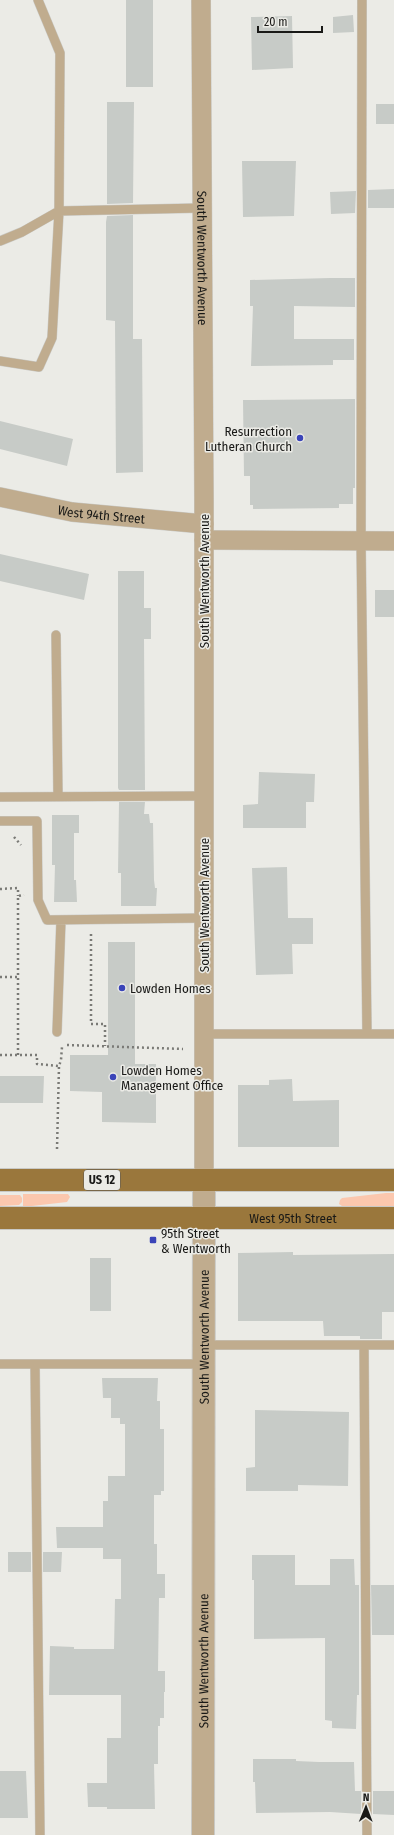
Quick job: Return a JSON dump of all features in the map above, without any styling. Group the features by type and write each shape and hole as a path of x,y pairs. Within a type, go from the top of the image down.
{"main road":[{"name":"US 12","path":"0,1180 394,1180"},
{"name":"West 95th Street","path":"0,1218 394,1218"}],"street":[{"name":"South Wentworth Avenue","path":"201,0 204,532 203,1835"},
{"name":"West 94th Street","path":"0,497 72,512 204,532 361,541 394,541"}],"lane":[{"path":"0,361 39,367 52,338 59,211 60,53 38,0"},
{"path":"362,0 361,541 367,1034"},
{"path":"0,241 22,232 59,211 201,208"},
{"path":"56,635 58,796"},
{"path":"0,797 203,796"},
{"path":"0,821 36,821 38,900 47,920 204,918"},
{"path":"58,1032 61,920"},
{"path":"204,1034 394,1034"},
{"path":"364,1345 367,1835"},
{"path":"0,1364 35,1364 364,1345 394,1345"},
{"path":"35,1364 40,1835"}],"path":[{"path":"7,836 15,837 22,846"},
{"path":"0,888 18,888 18,1055"},
{"path":"18,896 28,895"},
{"path":"90,920 91,1024 104,1024 105,1046"},
{"path":"0,977 18,977"},
{"path":"57,1149 59,1066 62,1044 186,1049"},
{"path":"0,1055 37,1055 37,1064 59,1066"}],"shaded area":[{"path":"394,1193 394,1206 342,1206 339,1204 342,1198"},
{"path":"23,1194 68,1194 70,1197 67,1202 23,1207"},
{"path":"0,1195 20,1195 22,1202 19,1205 0,1206"}],"building":[{"path":"126,0 153,0 153,87 126,87"},
{"path":"353,15 354,32 333,33 333,17"},
{"path":"292,16 293,68 252,70 251,17"},
{"path":"107,102 134,102 133,203 107,204"},
{"path":"376,104 394,104 394,124 376,124"},
{"path":"242,161 296,161 294,216 243,217"},
{"path":"394,189 394,208 368,208 368,190"},
{"path":"356,191 355,213 331,214 330,192"},
{"path":"133,215 133,339 142,339 143,472 116,473 115,321 106,320 106,222 107,216"},
{"path":"355,278 355,307 294,306 294,339 354,339 354,360 333,360 333,365 251,366 253,306 250,306 250,280"},
{"name":"Resurrection Lutheran Church","path":"355,399 355,488 353,488 353,504 339,504 339,508 253,509 253,505 250,505 250,476 244,476 243,400"},
{"path":"0,421 73,439 67,466 0,449"},
{"path":"0,554 89,574 84,600 0,581"},
{"path":"118,571 144,571 144,608 151,608 151,639 144,639 145,790 119,790 118,788"},
{"path":"375,590 394,590 394,617 375,617"},
{"path":"259,772 315,774 314,802 306,802 306,828 243,828 243,805 258,804"},
{"path":"119,802 145,802 144,814 149,814 150,823 153,823 154,880 155,888 157,888 156,906 121,906 121,873 118,873"},
{"path":"52,815 79,815 79,833 74,833 74,880 76,880 77,902 54,902 55,865 52,865"},
{"path":"287,867 288,918 313,918 313,944 292,944 293,974 256,975 252,868"},
{"path":"108,942 135,942 135,1064 156,1064 156,1123 102,1122 102,1092 70,1091 70,1055 108,1055"},
{"path":"0,1076 44,1076 43,1103 0,1103"},
{"path":"292,1079 293,1101 339,1100 339,1147 238,1147 238,1085 269,1085 269,1080"},
{"path":"293,1252 293,1255 394,1254 394,1312 382,1312 382,1339 360,1339 360,1336 324,1336 323,1321 238,1321 238,1253"},
{"path":"90,1258 111,1258 111,1311 90,1311"},
{"path":"102,1378 158,1378 157,1401 160,1401 160,1429 164,1429 164,1491 161,1491 161,1495 154,1495 154,1544 157,1544 157,1574 165,1574 165,1598 159,1598 158,1671 165,1671 165,1692 164,1718 160,1718 160,1726 158,1726 158,1764 154,1764 155,1809 107,1809 107,1807 88,1807 87,1783 107,1783 107,1738 121,1738 121,1695 49,1695 50,1646 74,1647 74,1649 114,1649 115,1599 121,1599 121,1559 103,1559 103,1548 57,1548 56,1527 103,1527 103,1501 108,1501 108,1476 125,1476 125,1424 120,1424 120,1418 111,1418 111,1398 103,1398"},
{"path":"255,1410 349,1412 348,1486 298,1485 298,1491 246,1491 246,1468 255,1467"},
{"path":"8,1552 31,1552 31,1572 8,1572"},
{"path":"43,1552 62,1552 61,1572 43,1572"},
{"path":"252,1555 295,1555 295,1585 330,1585 330,1559 354,1559 355,1585 359,1585 359,1695 357,1695 356,1729 332,1728 332,1721 325,1720 325,1638 254,1639 254,1580 252,1580"},
{"path":"371,1585 394,1585 394,1635 372,1635"},
{"path":"253,1759 296,1759 296,1761 354,1762 355,1791 361,1791 361,1814 330,1812 256,1813 255,1782 253,1782"},
{"path":"0,1771 26,1771 28,1818 0,1818"},
{"path":"373,1791 394,1791 394,1815 373,1814"}],"place":[{"name":"Resurrection Lutheran Church","path":"300,438"},
{"name":"Lowden Homes","path":"122,988"},
{"name":"Lowden Homes Management Office","path":"113,1077"},
{"name":"95th Street & Wentworth","path":"153,1240"}]}
